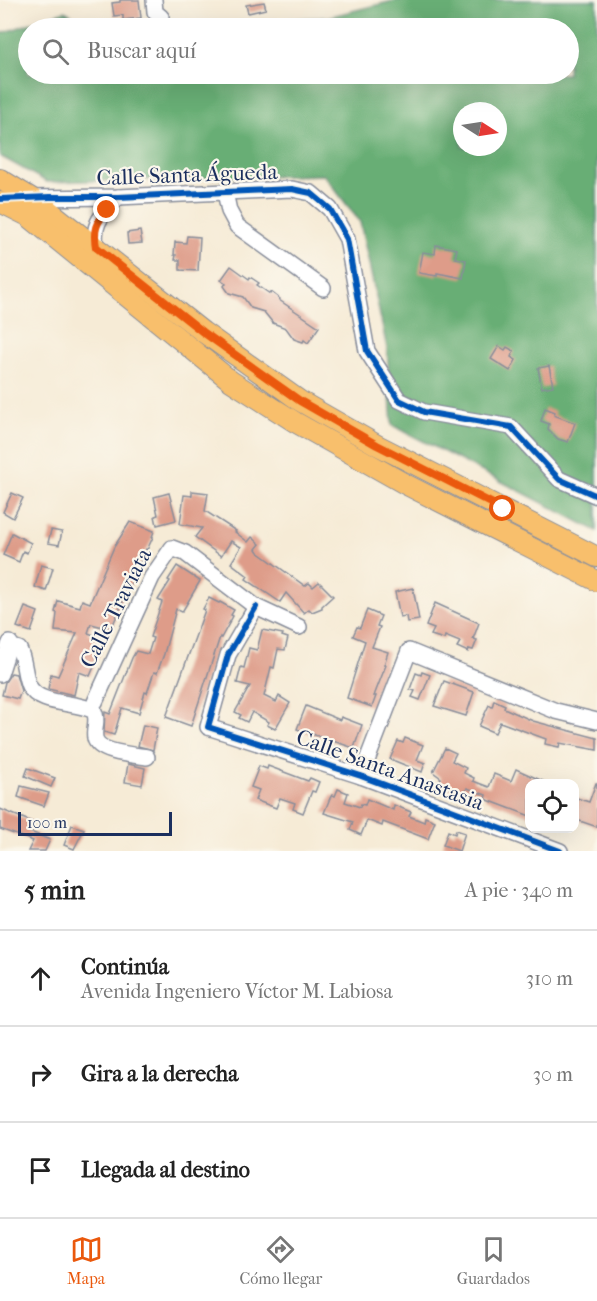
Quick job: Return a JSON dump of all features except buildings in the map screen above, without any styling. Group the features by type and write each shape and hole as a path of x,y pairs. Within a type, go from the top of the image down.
{"main road":[{"path":"0,179 31,197 203,332 300,401 387,450 597,556"},
{"path":"0,200 28,216 71,254 240,387 295,422 405,484 597,581"}],"street":[{"path":"154,0 155,12 161,17"},
{"name":"Calle Santa Águeda","path":"0,200 31,197 118,197 292,189 311,194 330,209 347,239 367,351 399,400 424,412 511,427 559,479 597,496"},
{"path":"225,192 229,211 237,226 323,288"},
{"path":"96,247 94,236 96,223 118,197"},
{"name":"Calle Traviata","path":"94,702 152,576 171,548 185,553 256,607"},
{"path":"256,607 299,627"},
{"name":"Calle Santa Anastasia","path":"256,607 228,655 208,727 361,776 560,851"},
{"path":"0,674 9,644 19,650 29,686 35,695 94,711 98,718 95,737 98,744 106,750 147,757"},
{"name":"Calle Santa Anastasia","path":"361,776 409,651 556,711 597,721"}],"green space":[{"path":"397,0 597,0 597,531 392,425 387,348 360,222 324,175 47,182 0,156 0,34 18,28 18,84 579,84 579,18 312,18 328,17"},
{"path":"65,11 76,18 45,18"}],"cycle path":[{"path":"0,199 118,197 292,189 311,193 330,209 347,239 367,351 399,400 424,412 511,427 559,479 597,496"},
{"path":"256,607 228,655 208,727 361,776 560,851"}],"route":[{"path":"107,210 96,223 94,236 96,247 203,332 300,401 377,445 503,509"}]}
